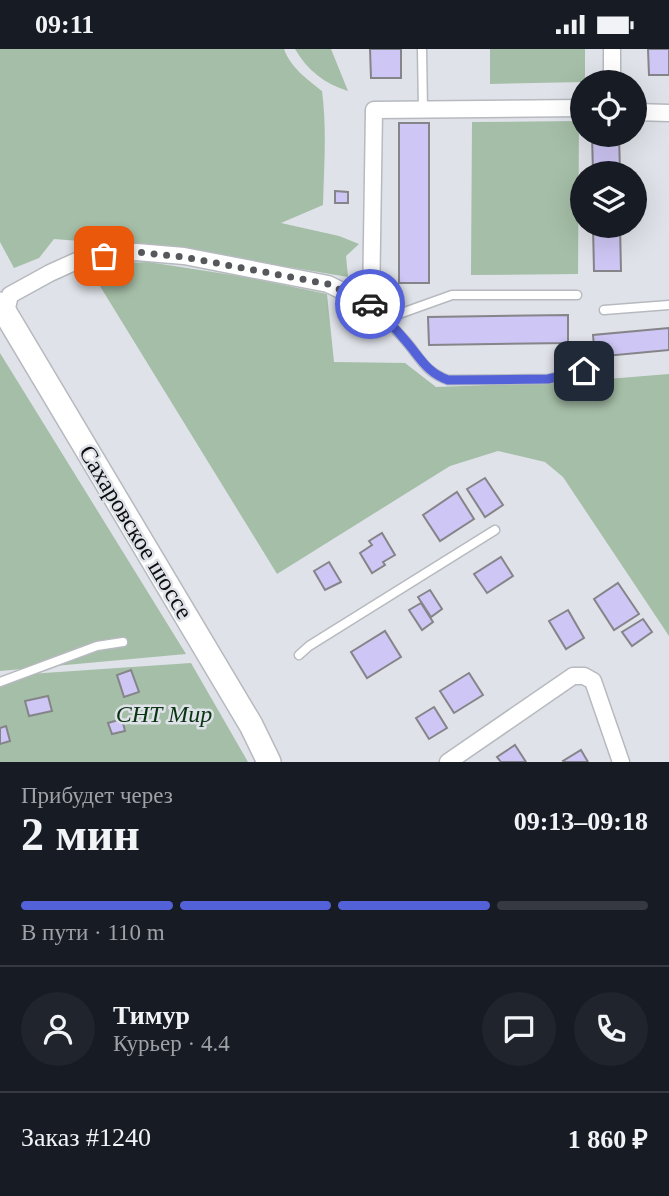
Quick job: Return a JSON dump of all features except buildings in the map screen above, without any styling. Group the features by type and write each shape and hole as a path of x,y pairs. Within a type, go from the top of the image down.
{"main road":[{"name":"Сахаровское шоссе","path":"3,308 251,725 269,762"}],"street":[{"path":"611,70 612,49"},
{"path":"3,308 10,295 50,272 81,259 127,253 184,257 328,284 372,305 374,110 570,109"},
{"path":"647,112 669,113"},
{"path":"448,762 573,676 584,676 593,681 621,762"}],"lane":[{"path":"422,49 424,110"},
{"path":"385,320 452,295 577,295"},
{"path":"372,305 405,340 426,369 448,380 548,379 584,371"},
{"path":"604,310 669,305"},
{"path":"299,655 309,646 495,530"},
{"path":"0,682 97,646 124,642"}],"green space":[{"path":"0,49 284,49 295,67 322,91 325,148 323,205 281,223 339,236 359,244 346,256 348,277 180,249 54,239 39,258 14,268 0,242"},
{"path":"295,49 331,49 348,91 317,75"},
{"path":"490,49 585,49 585,70 570,70 570,82 490,84"},
{"path":"570,121 570,147 579,147 579,161 570,161 570,238 578,238 578,274 471,275 472,122"},
{"path":"148,262 245,277 327,294 334,362 405,363 436,387 570,382 669,374 669,636 563,477 545,462 498,451 450,466 277,574 87,265"},
{"path":"0,353 186,654 0,671"},
{"name":"СНТ Мир","path":"191,663 248,762 0,762 0,676"}],"way so far":[{"path":"104,256 136,252 184,257 328,284 370,304"}],"route":[{"path":"370,304 405,340 426,369 448,380 548,379 584,371"}]}
